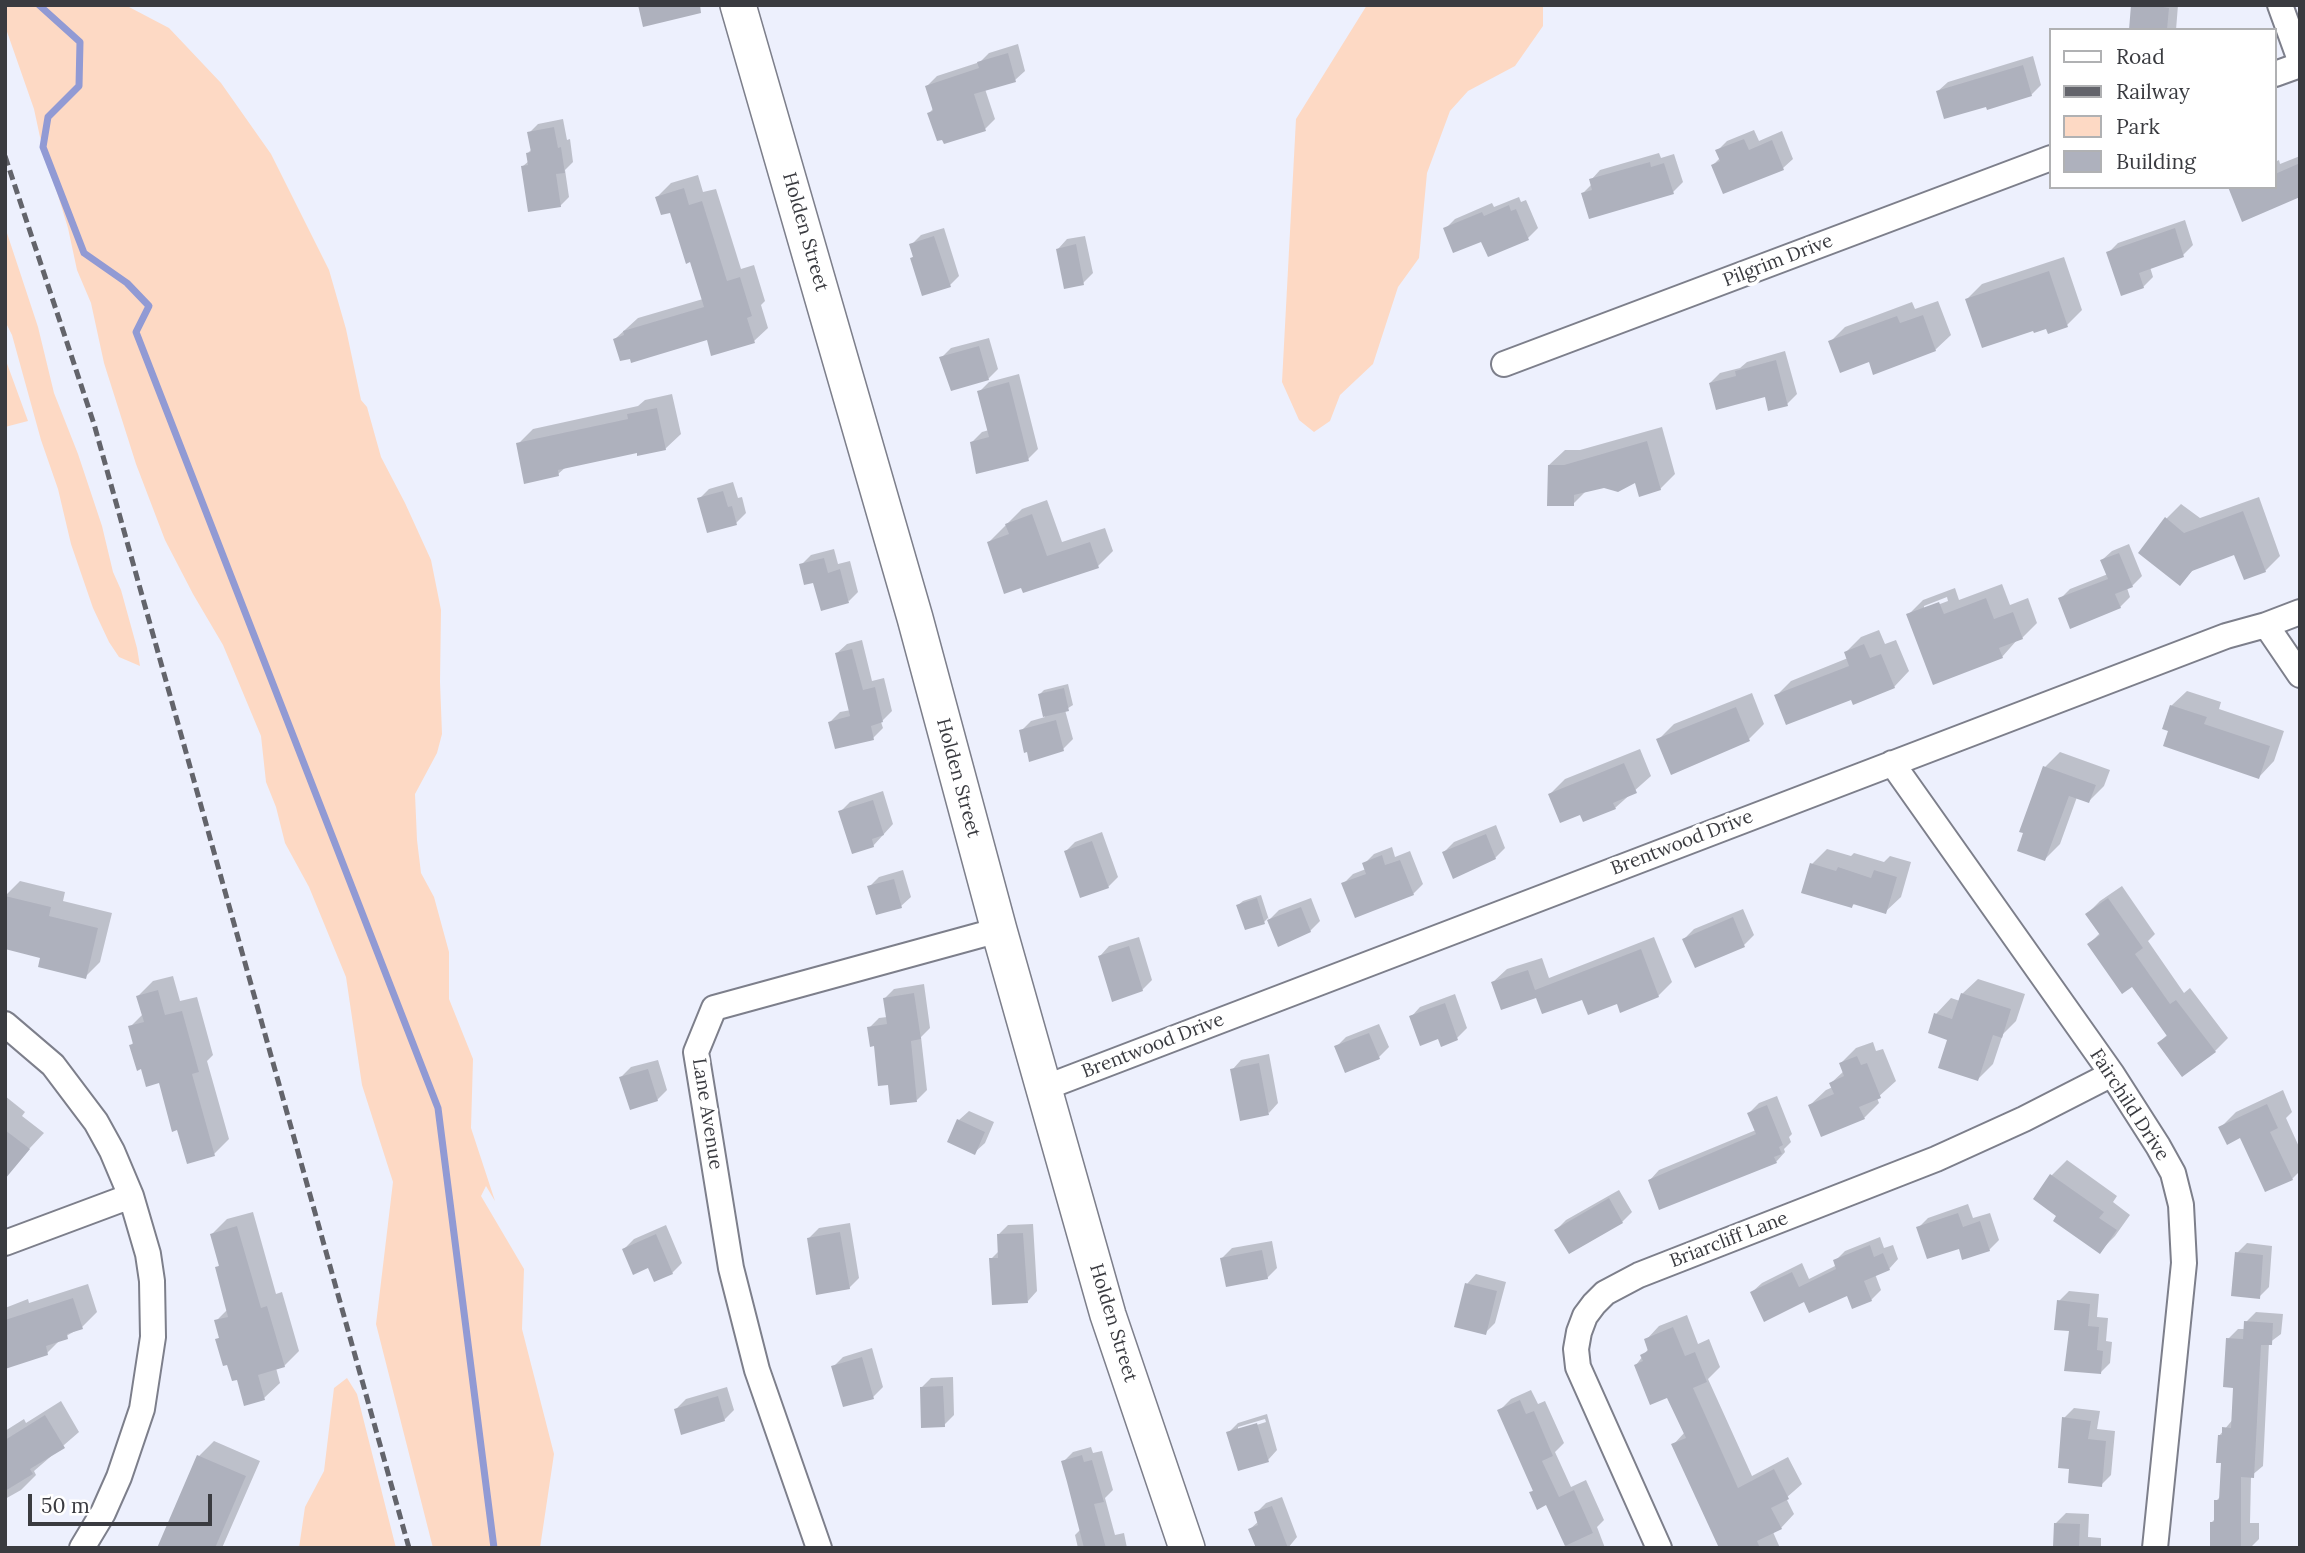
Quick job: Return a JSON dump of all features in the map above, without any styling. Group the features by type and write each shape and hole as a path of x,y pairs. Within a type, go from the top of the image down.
{"main road":[{"name":"Holden Street","path":"738,5 915,618 999,930 1108,1315 1187,1548"}],"street":[{"path":"2277,73 2300,62 2280,5"},
{"name":"Pilgrim Drive","path":"1504,364 2050,158"},
{"name":"Brentwood Drive","path":"1044,1088 2184,651 2300,612"},
{"path":"2266,625 2300,675"},
{"name":"Fairchild Drive","path":"1892,763 2112,1074 2173,1173 2181,1205 2184,1263 2155,1548"},
{"name":"Lane Avenue","path":"818,1548 757,1370 731,1268 696,1052 714,1008 999,930"},
{"path":"5,1024 53,1065 112,1150 131,1196 149,1254 153,1337 142,1409 119,1477 103,1513 82,1548"},
{"name":"Briarcliff Lane","path":"1660,1548 1578,1367 1576,1349 1579,1332 1585,1316 1594,1304 1605,1293 1639,1275 1936,1159 2024,1119 2112,1074"},
{"path":"5,1243 131,1196"}],"green space":[{"path":"5,5 129,7 169,28 221,83 271,154 329,270 346,329 361,400 367,407 381,457 431,560 441,610 442,734 437,753 415,794 417,840 421,873 434,897 449,952 449,999 473,1059 471,1128 495,1201 486,1186 481,1196 524,1269 522,1329 554,1454 540,1548 433,1548 376,1324 393,1182 362,1085 346,977 309,887 285,843 276,807 266,782 261,736 223,645 165,540 136,464 104,363 91,303 77,270 68,228 34,109 5,26"},
{"path":"1367,5 1543,5 1543,26 1515,66 1468,91 1450,111 1427,173 1419,258 1398,287 1373,364 1340,395 1330,421 1314,432 1299,420 1282,382 1296,119"},
{"path":"5,227 38,327 54,393 102,526 140,666 119,657 109,642 93,608 71,544 58,489 41,440 12,335 5,321"},
{"path":"5,358 28,421 5,427"},
{"path":"347,1378 357,1394 396,1548 299,1548 305,1507 324,1471 334,1388"}],"building":[{"path":"638,5 700,5 701,13 643,27"},
{"path":"2131,5 2164,5 2163,7 2169,8 2167,28 2129,28"},
{"path":"1008,53 1016,82 974,94 986,131 944,144 942,140 937,141 927,113 933,111 925,86 979,68 977,62"},
{"path":"2023,65 2032,96 1987,110 1986,107 1944,119 1936,91"},
{"path":"554,127 558,148 561,147 565,173 556,174 561,207 528,212 521,166 528,165 526,153 531,152 527,132"},
{"path":"1744,139 1749,150 1772,140 1784,170 1723,194 1711,165 1720,161 1715,150"},
{"path":"1650,162 1651,167 1664,163 1674,194 1589,219 1581,193 1592,190 1589,179"},
{"path":"2300,163 2300,197 2242,222 2229,189 2277,189 2277,173"},
{"path":"684,188 689,205 702,201 727,281 740,277 752,316 747,318 755,343 711,356 707,340 631,363 630,359 620,361 613,339 624,335 623,331 704,307 690,262 686,264 670,213 661,215 655,197"},
{"path":"1509,205 1511,211 1516,209 1529,240 1488,257 1481,242 1453,253 1443,228 1482,212 1484,216"},
{"path":"2175,228 2184,257 2139,273 2144,288 2121,296 2106,252"},
{"path":"934,236 951,287 922,296 910,258 913,257 909,244"},
{"path":"1076,244 1084,285 1064,289 1056,249"},
{"path":"2049,271 2068,327 2048,334 2046,329 2034,333 2033,331 1982,348 1965,299"},
{"path":"1923,315 1936,351 1873,375 1869,362 1840,373 1828,341 1897,316 1900,323"},
{"path":"979,346 989,380 951,391 939,357"},
{"path":"1776,360 1788,406 1768,411 1765,397 1716,410 1709,383 1736,376 1735,371"},
{"path":"1009,382 1029,461 976,474 970,442 989,437 977,391"},
{"path":"657,408 666,450 637,456 637,453 558,470 559,476 524,484 516,443 628,419 627,414"},
{"path":"1647,441 1661,490 1639,497 1635,483 1618,492 1604,488 1574,495 1574,506 1547,506 1548,465 1564,465"},
{"path":"723,491 728,507 732,506 737,525 707,533 697,498"},
{"path":"2243,511 2266,572 2244,580 2234,555 2192,571 2180,586 2138,553 2165,517 2184,533"},
{"path":"1032,514 1047,556 1090,542 1099,568 1023,593 1021,588 1004,594 987,542 1009,534 1005,524"},
{"path":"2119,553 2133,587 2115,594 2121,608 2070,629 2058,598 2108,579 2100,560"},
{"path":"824,558 828,573 840,569 849,603 821,611 813,583 804,585 799,564"},
{"path":"1986,598 1994,619 2013,612 2023,639 1999,648 2003,658 1933,685 1906,614 1939,602 1944,614"},
{"path":"1864,644 1870,658 1881,654 1895,688 1853,705 1851,700 1786,725 1774,695 1849,666 1844,652"},
{"path":"852,649 863,690 875,687 883,722 871,726 874,740 835,749 828,722 850,716 835,653"},
{"path":"1064,688 1069,711 1043,717 1038,694"},
{"path":"2170,705 2207,717 2204,724 2270,746 2259,779 2163,746 2168,731 2162,729"},
{"path":"1736,707 1750,741 1671,775 1656,739"},
{"path":"1056,720 1064,751 1029,762 1019,730"},
{"path":"1624,763 1637,793 1613,803 1616,809 1583,822 1580,815 1560,823 1548,794"},
{"path":"2043,766 2096,785 2089,803 2069,796 2045,861 2017,851 2023,833 2019,832"},
{"path":"873,800 884,835 872,839 874,847 852,854 838,811"},
{"path":"1486,834 1496,859 1453,879 1442,852"},
{"path":"1092,841 1109,888 1080,898 1064,851"},
{"path":"1382,855 1385,865 1400,860 1414,895 1355,918 1341,883 1366,874 1362,863"},
{"path":"1810,863 1836,871 1838,867 1871,878 1874,870 1897,877 1886,914 1853,904 1852,908 1801,893"},
{"path":"894,879 902,908 876,915 867,886"},
{"path":"5,896 51,907 49,916 98,928 86,979 38,967 40,958 5,949"},
{"path":"1257,898 1265,924 1245,930 1236,905"},
{"path":"2108,898 2143,948 2135,954 2170,1004 2176,1000 2216,1052 2182,1077 2157,1043 2167,1036 2132,987 2122,994 2087,944 2100,935 2085,914"},
{"path":"1301,907 1311,932 1278,947 1267,920"},
{"path":"1733,917 1745,947 1695,968 1682,939"},
{"path":"1129,946 1143,991 1112,1002 1098,956"},
{"path":"1641,949 1659,997 1620,1013 1617,1004 1588,1015 1582,1000 1542,1014 1536,998 1501,1010 1491,982 1528,970 1535,990"},
{"path":"158,990 165,1015 182,1011 199,1072 192,1074 215,1156 187,1164 177,1130 172,1132 159,1083 146,1087 141,1069 137,1071 129,1045 133,1044 128,1026 144,1022 136,996"},
{"path":"914,993 921,1039 911,1041 917,1102 890,1105 888,1085 878,1086 874,1046 870,1047 867,1027 887,1024 883,998"},
{"path":"1961,993 2011,1009 2002,1038 1993,1035 1978,1081 1938,1068 1947,1040 1928,1033 1934,1013 1952,1019"},
{"path":"1445,1003 1458,1040 1441,1047 1438,1039 1420,1046 1409,1016"},
{"path":"1369,1033 1380,1059 1345,1073 1334,1046"},
{"path":"1857,1056 1861,1065 1867,1063 1881,1098 1859,1107 1865,1119 1821,1137 1808,1105 1834,1094 1829,1083 1844,1076 1839,1063"},
{"path":"1259,1063 1269,1115 1240,1121 1230,1069"},
{"path":"648,1069 658,1101 630,1110 619,1077"},
{"path":"2267,1104 2278,1128 2270,1132 2293,1180 2265,1192 2240,1138 2227,1145 2218,1127"},
{"path":"1767,1105 1783,1145 1779,1147 1782,1154 1774,1157 1777,1163 1659,1210 1648,1180 1756,1134 1747,1113"},
{"path":"957,1119 985,1132 975,1155 947,1142"},
{"path":"5,1130 30,1149 5,1179"},
{"path":"2050,1174 2104,1212 2099,1218 2117,1230 2100,1254 2053,1221 2056,1216 2033,1199"},
{"path":"1609,1198 1623,1223 1569,1254 1554,1230"},
{"path":"1958,1213 1963,1227 1980,1221 1990,1251 1962,1260 1959,1249 1927,1259 1916,1227"},
{"path":"237,1226 261,1308 267,1306 285,1367 258,1375 265,1400 244,1406 237,1380 232,1381 227,1365 223,1366 215,1339 219,1338 214,1320 228,1317 215,1267 219,1266 210,1234"},
{"path":"840,1232 850,1289 816,1295 807,1238"},
{"path":"1023,1233 1028,1303 992,1305 989,1258 998,1258 997,1234"},
{"path":"656,1234 673,1274 654,1282 648,1268 633,1275 622,1249"},
{"path":"1870,1245 1874,1257 1883,1253 1890,1270 1864,1281 1872,1301 1852,1309 1847,1296 1809,1313 1804,1302 1764,1322 1750,1292 1792,1272 1799,1287 1836,1269 1833,1260"},
{"path":"1262,1250 1268,1279 1226,1287 1220,1258"},
{"path":"2235,1252 2263,1255 2260,1299 2231,1296"},
{"path":"1465,1283 1497,1291 1486,1335 1454,1327"},
{"path":"73,1298 83,1329 67,1334 68,1339 46,1346 48,1355 5,1369 5,1320"},
{"path":"2057,1300 2090,1304 2088,1326 2099,1327 2097,1350 2103,1351 2101,1374 2064,1371 2069,1331 2054,1330"},
{"path":"2244,1321 2273,1323 2272,1345 2261,1345 2254,1478 2241,1477 2241,1548 2210,1548 2210,1522 2214,1522 2214,1500 2219,1500 2221,1463 2216,1463 2218,1435 2222,1435 2222,1427 2231,1428 2233,1388 2223,1387 2226,1338 2243,1339"},
{"path":"1673,1327 1685,1356 1695,1352 1707,1382 1693,1388 1738,1488 1774,1469 1789,1499 1771,1508 1782,1529 1757,1541 1760,1548 1719,1548 1671,1444 1686,1438 1667,1398 1650,1405 1634,1365 1643,1361 1640,1355 1648,1351 1644,1339"},
{"path":"862,1357 874,1399 843,1407 831,1366"},
{"path":"943,1386 945,1427 921,1428 920,1387"},
{"path":"718,1396 725,1421 681,1435 674,1409"},
{"path":"1520,1400 1526,1414 1534,1411 1553,1456 1542,1461 1559,1497 1574,1490 1593,1533 1565,1546 1546,1505 1537,1510 1529,1492 1533,1491 1497,1410"},
{"path":"45,1415 65,1448 30,1469 33,1474 5,1491 5,1440"},
{"path":"2062,1417 2091,1421 2088,1439 2106,1441 2102,1487 2068,1483 2069,1469 2058,1468"},
{"path":"1257,1423 1269,1462 1238,1471 1226,1432"},
{"path":"197,1455 246,1476 215,1548 157,1548"},
{"path":"1082,1455 1084,1462 1092,1460 1104,1502 1094,1504 1106,1548 1084,1548 1061,1461"},
{"path":"1272,1506 1288,1548 1256,1548 1248,1529 1258,1525 1254,1512"},
{"path":"2054,1523 2080,1524 2079,1548 2053,1547"}],"waterway":[{"path":"39,5 80,42 79,86 48,117 43,147 84,253 127,283 149,306 136,332 438,1108 494,1548"}],"railway":[{"path":"5,156 94,424 409,1548"}]}
